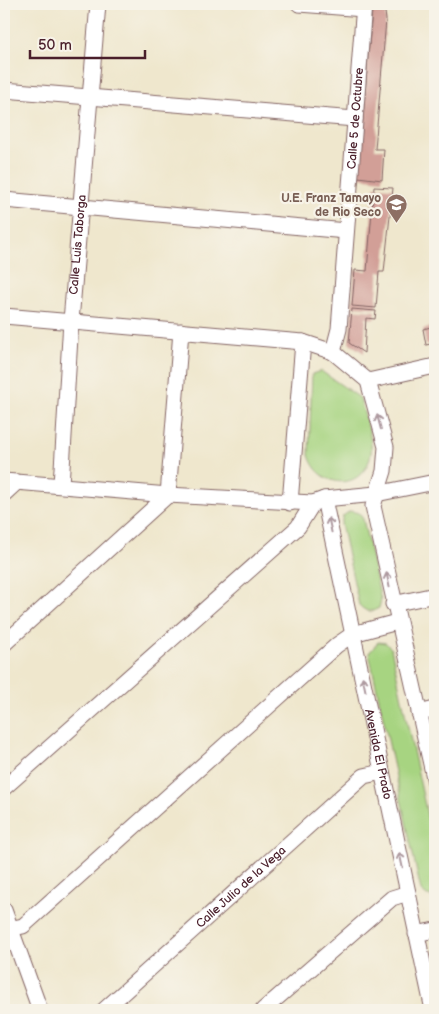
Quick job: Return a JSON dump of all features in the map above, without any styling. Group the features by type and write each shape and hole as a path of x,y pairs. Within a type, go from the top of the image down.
{"street":[{"name":"Calle Luis Taborga","path":"61,486 71,321 98,4"},
{"path":"299,4 364,6"},
{"name":"Calle 5 de Octubre","path":"333,352 340,329 364,6"},
{"path":"4,90 355,119"},
{"path":"4,200 346,231"},
{"path":"4,316 303,342 333,352 368,381 386,448 384,471 373,506 435,782"},
{"path":"4,644 168,495 181,331"},
{"path":"290,503 303,342"},
{"path":"368,381 435,366"},
{"path":"4,494 10,481 168,495 290,503 376,494 435,482"},
{"path":"4,788 298,526 319,501"},
{"name":"Avenida El Prado","path":"319,501 353,634 433,1010"},
{"path":"394,604 435,595"},
{"path":"7,930 23,926 337,645 353,634 398,622"},
{"path":"419,712 435,709"},
{"name":"Calle Julio de la Vega","path":"104,1010 364,776 382,772"},
{"path":"263,1010 392,898 408,893"},
{"path":"4,910 7,930 40,1010"},
{"path":"416,934 435,930"}],"green space":[{"path":"321,371 360,398 368,428 371,444 370,458 365,469 358,477 349,481 339,482 321,474 314,466 309,455 312,374"},
{"path":"350,511 359,513 363,519 381,600 379,608 373,611 366,610 359,605 341,524 343,516"},
{"path":"378,642 386,643 391,648 435,852 434,897 427,896 421,891 369,653"}],"building":[{"path":"372,10 385,12 386,20 375,149 384,149 382,180 358,177"},
{"path":"374,187 393,188 384,272 379,272 376,308 352,306 355,270 367,271"},
{"path":"352,309 376,311 375,319 366,318 364,353 349,343"},
{"path":"435,326 435,343 426,345 423,329"}],"place":[{"name":"U.E. Franz Tamayo de Rio Seco","path":"397,224"}]}
